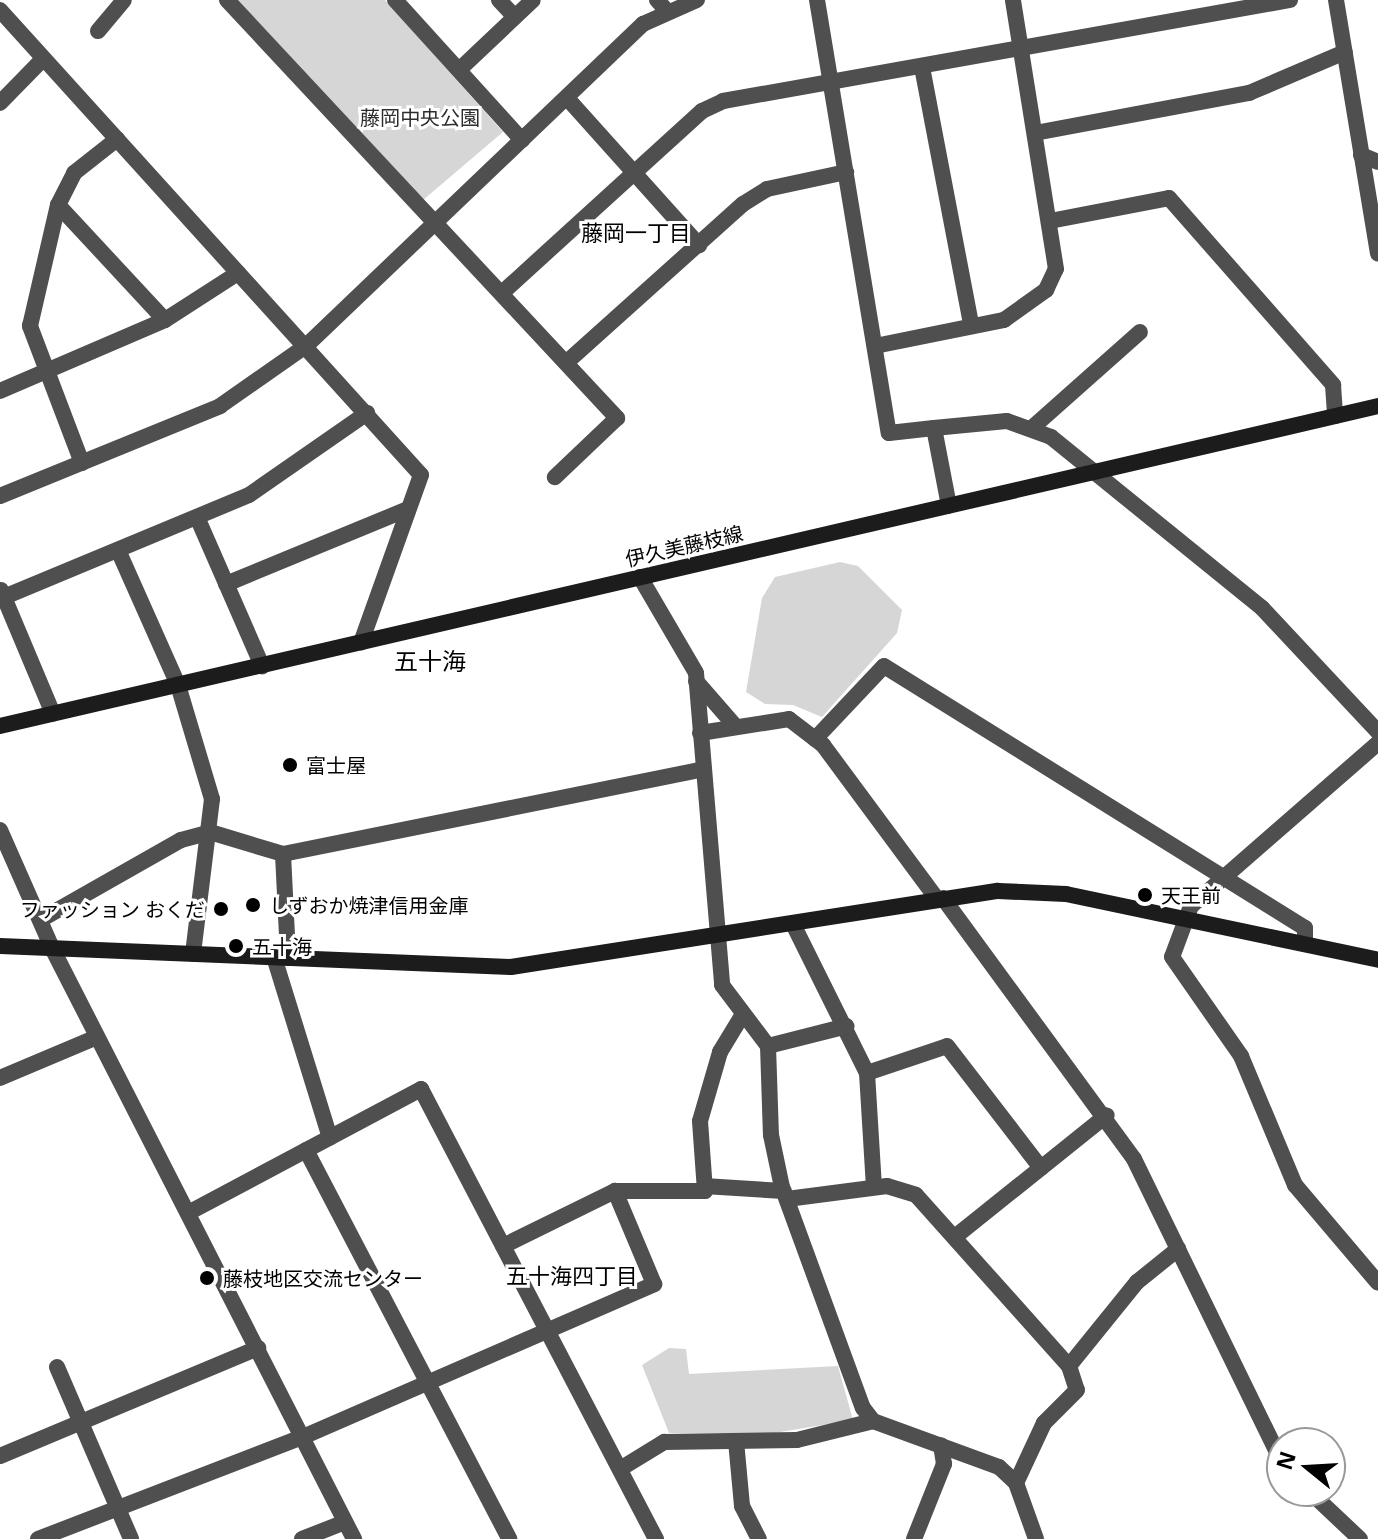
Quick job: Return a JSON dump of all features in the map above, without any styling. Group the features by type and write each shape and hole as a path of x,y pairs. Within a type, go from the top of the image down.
{"main road":[{"name":"伊久美藤枝線","path":"0,726 1378,406"},
{"path":"0,946 511,967 940,899 1066,894 1378,960"}],"street":[{"path":"98,31 124,0"},
{"path":"227,0 568,361 617,418 555,477"},
{"path":"395,0 522,140"},
{"path":"499,0 515,17"},
{"path":"460,69 533,0"},
{"path":"0,496 220,406 307,345 661,5 697,0"},
{"path":"817,0 889,433 1007,421 1033,427 1099,471 1262,608 1378,732"},
{"path":"875,346 1004,320 1046,290 1056,269 1013,0"},
{"path":"503,292 633,171 723,101 922,67 1019,45 1290,0"},
{"path":"1336,0 1378,254"},
{"path":"0,10 307,345 421,475 361,643"},
{"path":"1035,133 1249,93 1345,52"},
{"path":"0,103 43,59"},
{"path":"922,67 971,325"},
{"path":"567,98 699,245"},
{"path":"82,463 30,326 58,205 74,173 117,139"},
{"path":"1361,155 1378,162"},
{"path":"568,361 767,189 846,172"},
{"path":"1050,221 1169,198 1333,385 1335,416"},
{"path":"58,205 165,320"},
{"path":"0,391 165,320 238,273"},
{"path":"1033,427 1140,332"},
{"path":"53,714 2,592 118,550 197,517 293,470 367,413"},
{"path":"934,428 949,506"},
{"path":"226,584 408,509"},
{"path":"197,517 262,666"},
{"path":"118,550 178,685 206,771 210,832 196,881 193,954"},
{"path":"640,577 685,644 696,681 714,937 722,985 768,1046 771,1135 785,1195 873,1421"},
{"path":"815,739 884,666 1305,928 1305,944"},
{"path":"696,681 736,727"},
{"path":"700,733 789,719 815,739 1107,1115 1178,1249 1266,1430"},
{"path":"1378,743 1181,917 1172,957 1241,1056 1295,1185 1378,1283"},
{"path":"40,920 167,847 210,832 283,854 703,769"},
{"path":"0,830 52,948 305,1436 354,1539"},
{"path":"283,854 281,958 330,1138"},
{"path":"793,924 847,1026 867,1073 874,1187"},
{"path":"704,1186 700,1121 720,1052 743,1014"},
{"path":"768,1046 847,1026"},
{"path":"0,1078 97,1037"},
{"path":"867,1073 947,1046 1041,1168"},
{"path":"188,1213 421,1089 656,1539"},
{"path":"956,1236 1107,1115"},
{"path":"306,1150 509,1539"},
{"path":"503,1246 615,1191 704,1186 785,1195 874,1187 916,1195 956,1236 1069,1366 1077,1390 1044,1423 1016,1483"},
{"path":"38,1539 305,1436 654,1284 615,1191"},
{"path":"1069,1366 1137,1282 1178,1249"},
{"path":"0,1456 258,1348"},
{"path":"57,1367 115,1509 131,1539"},
{"path":"620,1469 664,1442 797,1440 873,1421 999,1467 1016,1483 1036,1539"},
{"path":"736,1441 742,1506 759,1539"},
{"path":"914,1539 944,1464 941,1445"},
{"path":"1326,1507 1360,1539"},
{"path":"302,1539 345,1522"}],"green space":[{"name":"藤岡中央公園","path":"237,0 385,0 503,132 423,200"},
{"path":"840,562 858,566 902,610 897,633 822,717 793,705 765,704 746,692 762,598 775,577"},
{"path":"669,1348 686,1349 689,1374 838,1366 853,1420 774,1433 669,1433 642,1365"}],"place":[{"name":"富士屋","path":"290,765"},
{"name":"天王前","path":"1145,895"},
{"name":"しずおか焼津信用金庫","path":"253,905"},
{"name":"ファッション おくだ","path":"221,909"},
{"name":"五十海","path":"236,946"},
{"name":"藤枝地区交流センター","path":"207,1278"}],"district":[{"name":"藤岡一丁目","path":"636,233"},
{"name":"五十海","path":"430,661"},
{"name":"五十海四丁目","path":"572,1276"}]}
